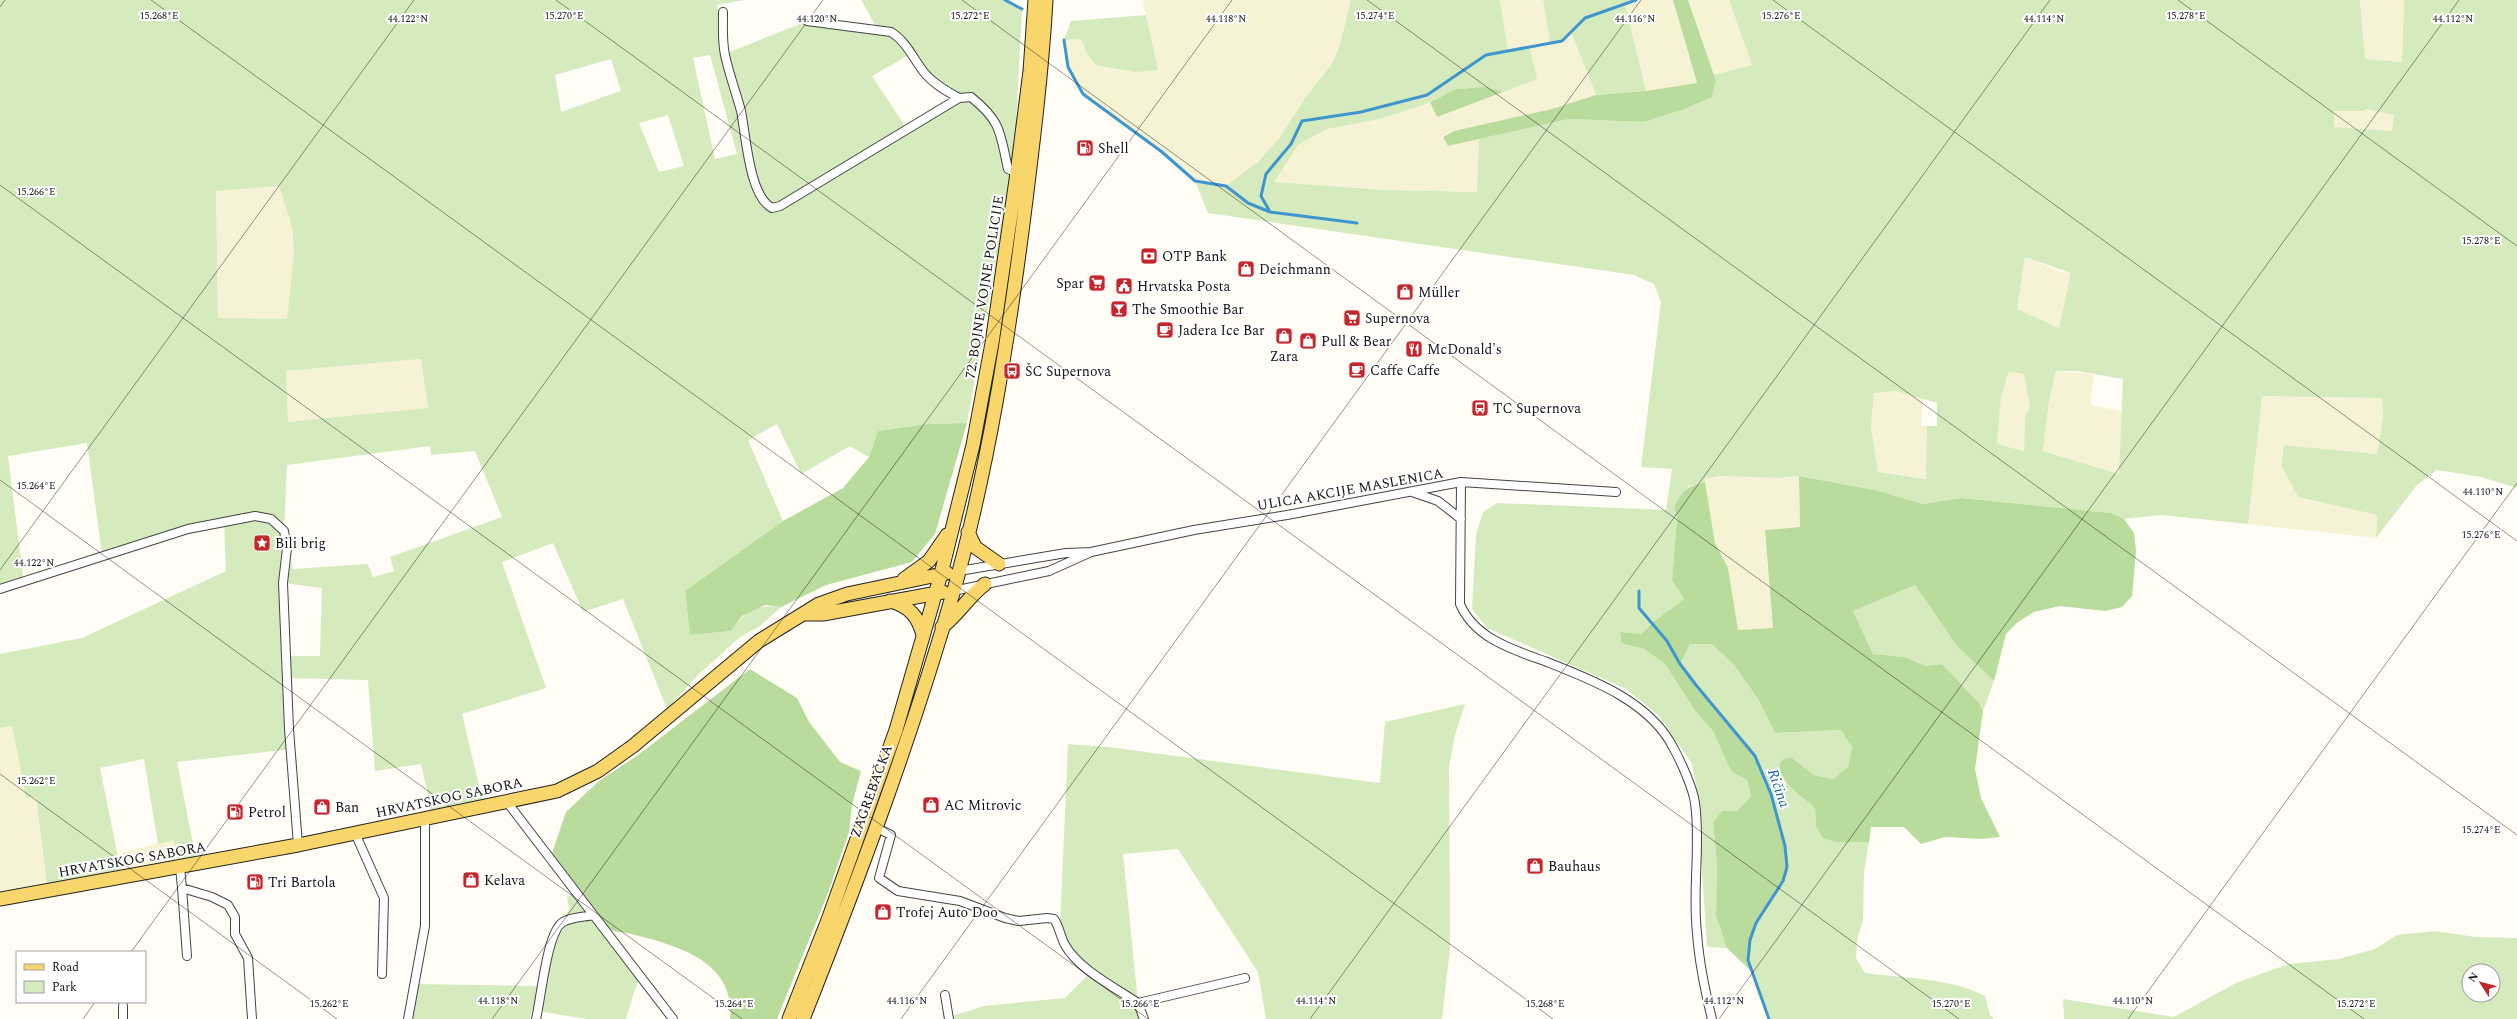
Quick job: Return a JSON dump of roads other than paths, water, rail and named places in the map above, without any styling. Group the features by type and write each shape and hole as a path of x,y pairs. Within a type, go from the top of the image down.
{"main road":[{"name":"72. BOJNE VOJNE POLICIJE","path":"940,574 983,399 1018,173 1030,71 1034,0"},
{"name":"72. BOJNE VOJNE POLICIJE","path":"959,571 1009,332 1031,155 1046,0"},
{"path":"898,582 911,575 929,561 952,529"},
{"path":"968,532 975,547 999,564"},
{"name":"HRVATSKOG SABORA","path":"0,900 298,845 557,791 598,771 658,727 759,641 832,599 898,582 959,571"},
{"name":"ZAGREBAČKA","path":"803,1019 911,727 959,571"},
{"name":"ZAGREBAČKA","path":"789,1019 828,920 896,730 940,574"},
{"path":"942,627 954,617 963,604 985,584"},
{"name":"HRVATSKOG SABORA","path":"805,614 823,614 888,601 954,591"},
{"path":"888,601 900,604 914,614 923,635"}],"street":[{"path":"723,12 725,54 741,111 747,150 759,194 765,205 772,208 958,98 971,97 989,112 1000,130 1008,169 1018,173"},
{"path":"807,21 891,32 900,37 924,73 942,89 958,98"},
{"path":"1461,482 1460,604 1465,617 1475,627 1501,644 1572,672 1627,700 1656,722 1674,748 1695,802 1697,932 1712,1019"},
{"name":"ULICA AKCIJE MASLENICA","path":"959,571 999,564 1091,552 1194,530 1287,515 1461,482 1616,492"},
{"path":"1411,491 1438,501 1461,519"},
{"path":"0,589 188,529 256,516 271,519 284,531 287,548 283,583 288,656 287,678 298,845"},
{"name":"ULICA AKCIJE MASLENICA","path":"954,591 1049,572 1091,552"},
{"path":"506,802 673,1019"},
{"path":"408,1019 425,926 425,818"},
{"path":"875,827 891,835 879,878 898,891 960,901 1005,918 1020,920 1047,918 1054,919 1060,926 1065,945 1083,966 1138,1003 1144,1019"},
{"path":"355,833 384,898 382,974"},
{"path":"180,867 187,956"},
{"path":"182,888 212,897 228,905 235,917 235,934 248,958 252,1019"},
{"path":"536,1019 548,951 556,929 562,922 593,915"},
{"path":"1138,1003 1245,978"},
{"path":"945,995 949,1019"},
{"path":"123,1006 123,1019"}],"waterway":[{"name":"Ričina","path":"1005,0 1022,9"},
{"path":"1270,212 1261,196 1266,174 1291,144 1302,121 1361,112 1427,95 1486,55 1562,41 1585,18 1636,0"},
{"path":"1064,40 1068,67 1083,94 1162,152 1195,181 1226,186 1248,203 1270,212 1357,223"},
{"name":"Ričina","path":"1639,591 1639,608 1667,641 1680,664 1696,685 1755,756 1771,794 1785,846 1787,867 1783,881 1756,923 1750,940 1748,960 1769,1019"}],"place":[{"name":"Shell","path":"1085,148"},
{"name":"OTP Bank","path":"1149,256"},
{"name":"Deichmann","path":"1246,269"},
{"name":"Spar","path":"1097,283"},
{"name":"Hrvatska Posta","path":"1124,286"},
{"name":"Müller","path":"1405,292"},
{"name":"The Smoothie Bar","path":"1119,309"},
{"name":"Supernova","path":"1352,318"},
{"name":"Jadera Ice Bar","path":"1165,330"},
{"name":"Zara","path":"1284,336"},
{"name":"Pull & Bear","path":"1308,341"},
{"name":"McDonald's","path":"1414,349"},
{"name":"Caffe Caffe","path":"1357,370"},
{"name":"ŠC Supernova","path":"1012,371"},
{"name":"TC Supernova","path":"1480,408"},
{"name":"Bili brig","path":"262,543"},
{"name":"AC Mitrovic","path":"931,805"},
{"name":"Ban","path":"322,807"},
{"name":"Petrol","path":"235,812"},
{"name":"Bauhaus","path":"1535,866"},
{"name":"Kelava","path":"471,880"},
{"name":"Tri Bartola","path":"255,882"},
{"name":"Trofej Auto Doo","path":"883,912"}]}
